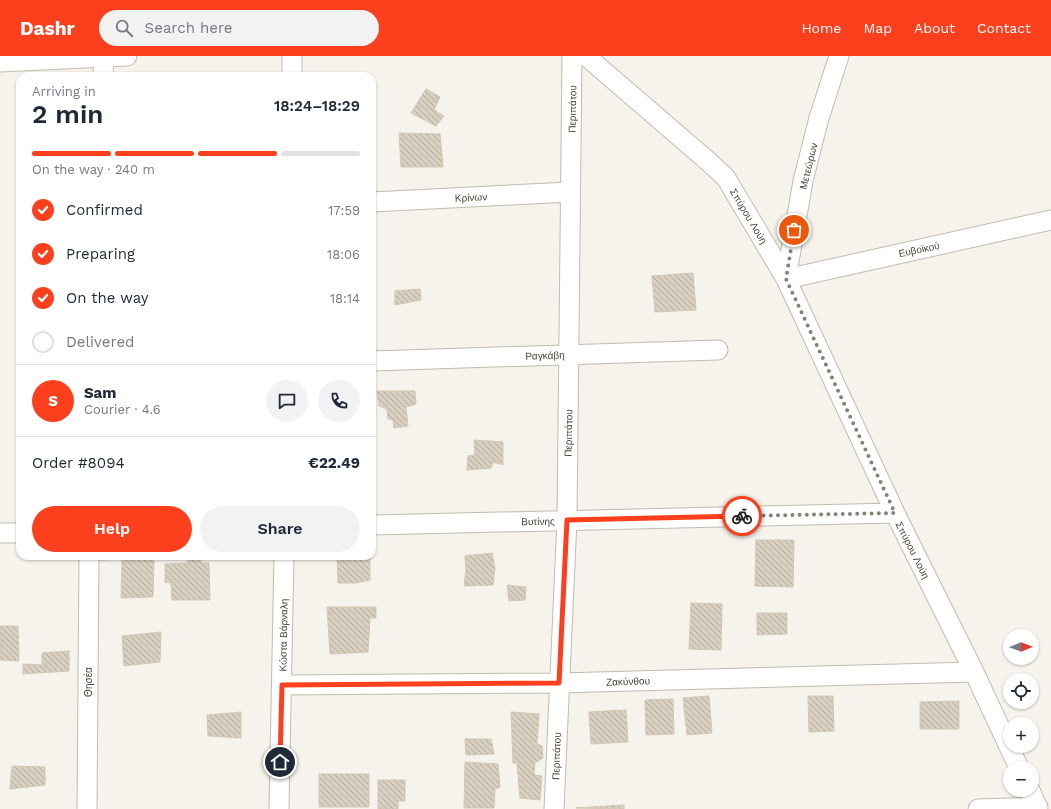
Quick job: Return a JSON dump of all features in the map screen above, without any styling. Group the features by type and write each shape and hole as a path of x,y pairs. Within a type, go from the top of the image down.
{"street":[{"path":"0,62 104,63 126,56"},
{"path":"292,56 292,72"},
{"name":"Περιπάτου","path":"554,809 567,520 572,56"},
{"name":"Σπύρου Λούη","path":"586,56 726,178 786,279 895,513 974,672 1016,761"},
{"name":"Μετεώρων","path":"786,279 803,181 839,56"},
{"name":"Κρίνων","path":"376,202 570,192"},
{"name":"Ευβοϊκού","path":"786,279 1051,220"},
{"name":"Ραγκάβη","path":"376,361 718,350"},
{"name":"Βυτίνης","path":"376,525 895,513"},
{"path":"0,533 16,533"},
{"name":"Θησέα","path":"87,809 89,560"},
{"name":"Κώστα Βάρναλη","path":"279,809 284,560"},
{"name":"Ζακύνθου","path":"282,685 559,683 974,672"},
{"path":"978,809 1038,808 1033,797"}],"building":[{"path":"426,89 440,97 434,110 444,116 436,126 411,113"},
{"path":"399,133 440,134 443,167 401,167"},
{"path":"693,273 696,310 655,312 652,276"},
{"path":"420,289 421,300 395,305 395,291"},
{"path":"377,391 415,391 416,404 406,407 408,426 394,428 393,420 388,419 387,409 379,406"},
{"path":"474,440 503,442 503,465 493,462 491,468 467,470 468,456 475,455"},
{"path":"756,540 794,540 793,587 755,586"},
{"path":"492,553 495,568 493,585 464,586 466,570 465,556"},
{"path":"122,560 154,560 153,597 121,598"},
{"path":"188,560 201,560 201,563 209,563 210,600 172,600 171,583 165,582 165,564 188,563"},
{"path":"337,560 370,560 370,580 356,583 338,583"},
{"path":"507,585 526,587 525,600 509,601"},
{"path":"691,603 722,604 721,650 689,649"},
{"path":"327,607 376,607 376,618 370,618 368,652 330,654"},
{"path":"757,613 787,613 787,634 757,635"},
{"path":"0,626 18,626 19,661 0,660"},
{"path":"161,632 160,662 124,666 122,636"},
{"path":"69,651 69,671 23,674 23,664 42,665 42,653"},
{"path":"709,696 712,733 687,735 683,698"},
{"path":"808,696 833,696 834,731 809,732"},
{"path":"673,699 674,734 646,735 645,700"},
{"path":"959,701 959,729 920,729 920,702"},
{"path":"626,710 628,742 591,744 589,712"},
{"path":"241,712 241,738 208,736 207,715"},
{"path":"511,712 539,714 537,744 542,746 543,758 535,763 534,775 542,776 540,800 520,798 517,763 513,763"},
{"path":"465,739 491,739 494,754 466,755"},
{"path":"465,762 498,764 500,787 495,789 494,808 464,808"},
{"path":"12,766 45,767 45,785 10,789"},
{"path":"319,774 369,774 369,807 319,807"},
{"path":"378,780 405,780 405,801 398,801 398,809 378,809"},
{"path":"624,805 624,809 576,808"}],"way so far":[{"path":"742,516 895,513 786,279 794,230"}],"route":[{"path":"280,762 282,685 559,683 567,520 742,516"}]}
